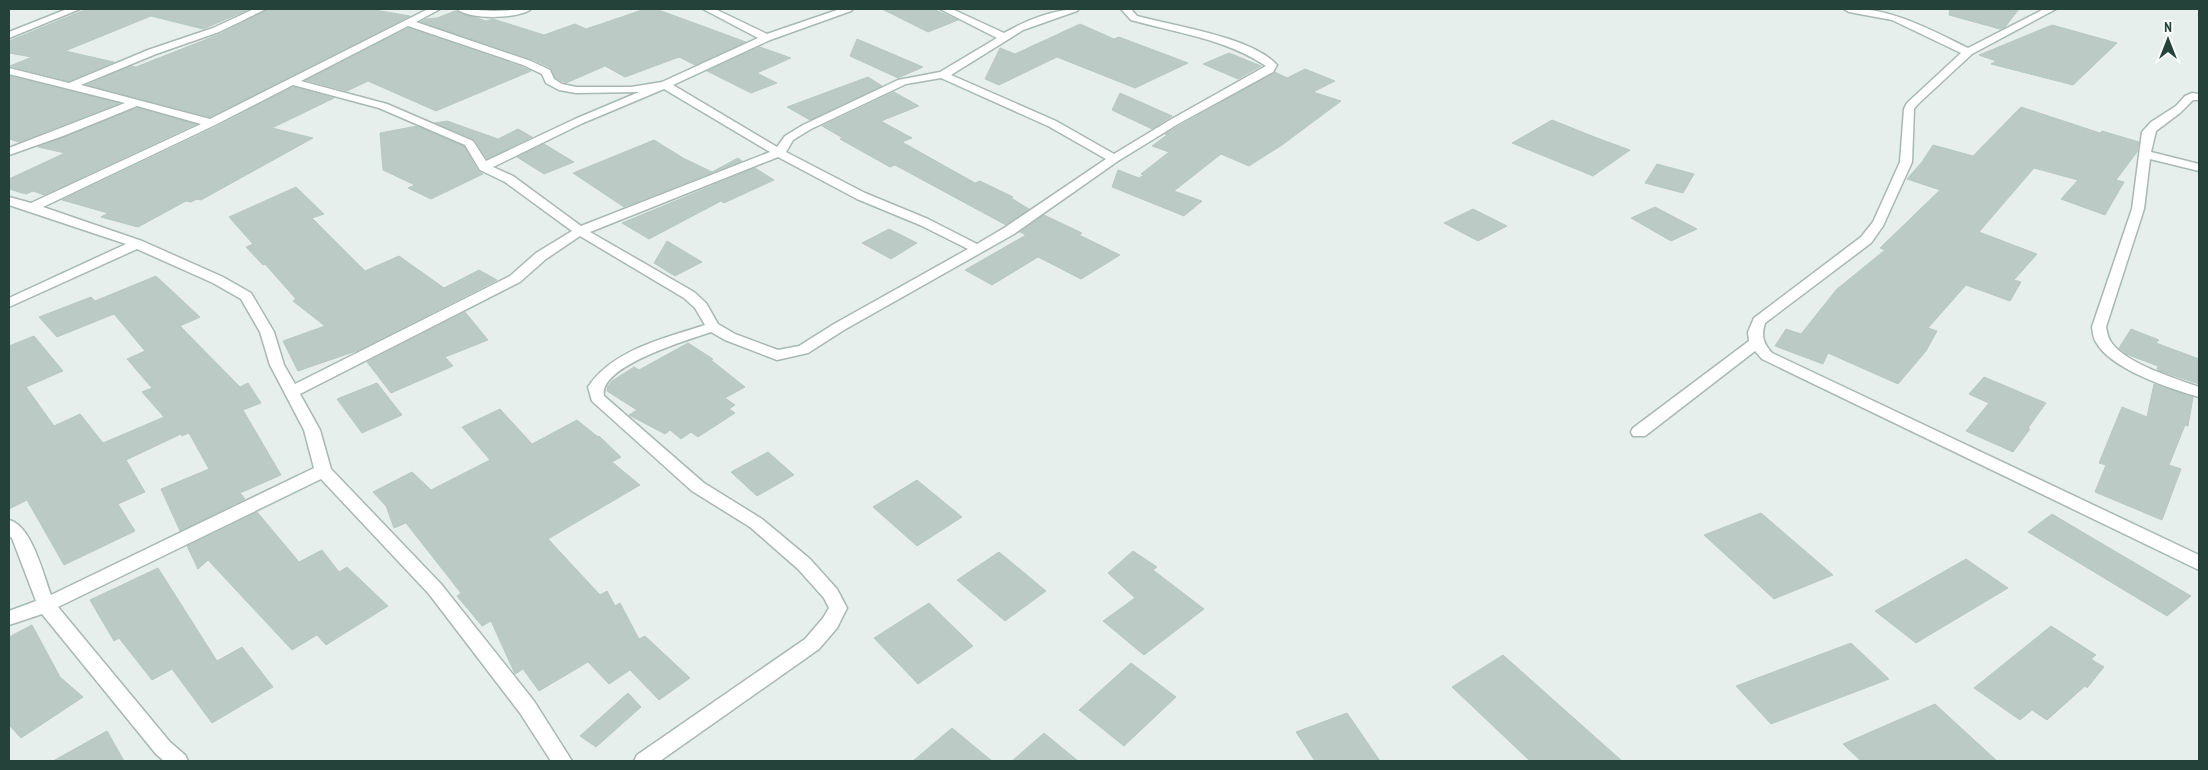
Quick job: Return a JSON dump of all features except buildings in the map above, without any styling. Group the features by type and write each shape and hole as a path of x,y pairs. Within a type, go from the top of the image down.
{"street":[{"path":"9,35 75,9"},
{"path":"70,86 152,52 216,30 260,9"},
{"path":"32,207 211,123 435,9"},
{"path":"465,10 506,13 526,9"},
{"path":"708,9 766,38"},
{"path":"484,167 579,121 665,85 766,38 848,9"},
{"path":"945,9 1004,37"},
{"path":"943,76 1020,28 1074,9"},
{"path":"292,82 383,106 469,143 484,167 508,180 580,231 689,295 701,306 713,327 730,337 777,355 803,350 839,327 1009,231 1114,159 1174,122 1269,70 1272,65 1264,58 1220,41 1134,18 1126,9"},
{"path":"1849,9 1895,18 1968,52"},
{"path":"2051,9 1968,52 1912,103 1909,108 1906,162 1879,223 1866,240 1759,321 1754,332 1755,344 1767,356 2199,563"},
{"path":"408,23 527,63 546,72 550,81 559,87 576,90 631,90 665,85 779,153 862,196 924,222 978,248"},
{"path":"9,71 136,102 211,123"},
{"path":"292,392 514,279 541,256 580,231 779,153 789,138 807,127 902,82 923,77 943,76 1051,122 1090,142 1114,159"},
{"path":"2199,97 2191,97 2174,113 2154,124 2148,132 2138,209 2099,327 2103,343 2121,358 2163,379 2199,392"},
{"path":"9,152 59,134 136,102"},
{"path":"2145,154 2199,168"},
{"path":"9,201 32,207 137,244 218,280 246,296 267,332 277,365 312,430 323,470 435,589 527,707 562,761"},
{"path":"9,304 137,244"},
{"path":"644,761 812,644 830,623 838,608 838,604 832,594 804,564 756,523 698,487 597,398 595,388 600,379 622,363 638,354 713,327"},
{"path":"1639,432 1755,344"},
{"path":"9,618 46,604 323,470"},
{"path":"9,526 19,535 46,604 163,748 178,761"}]}
